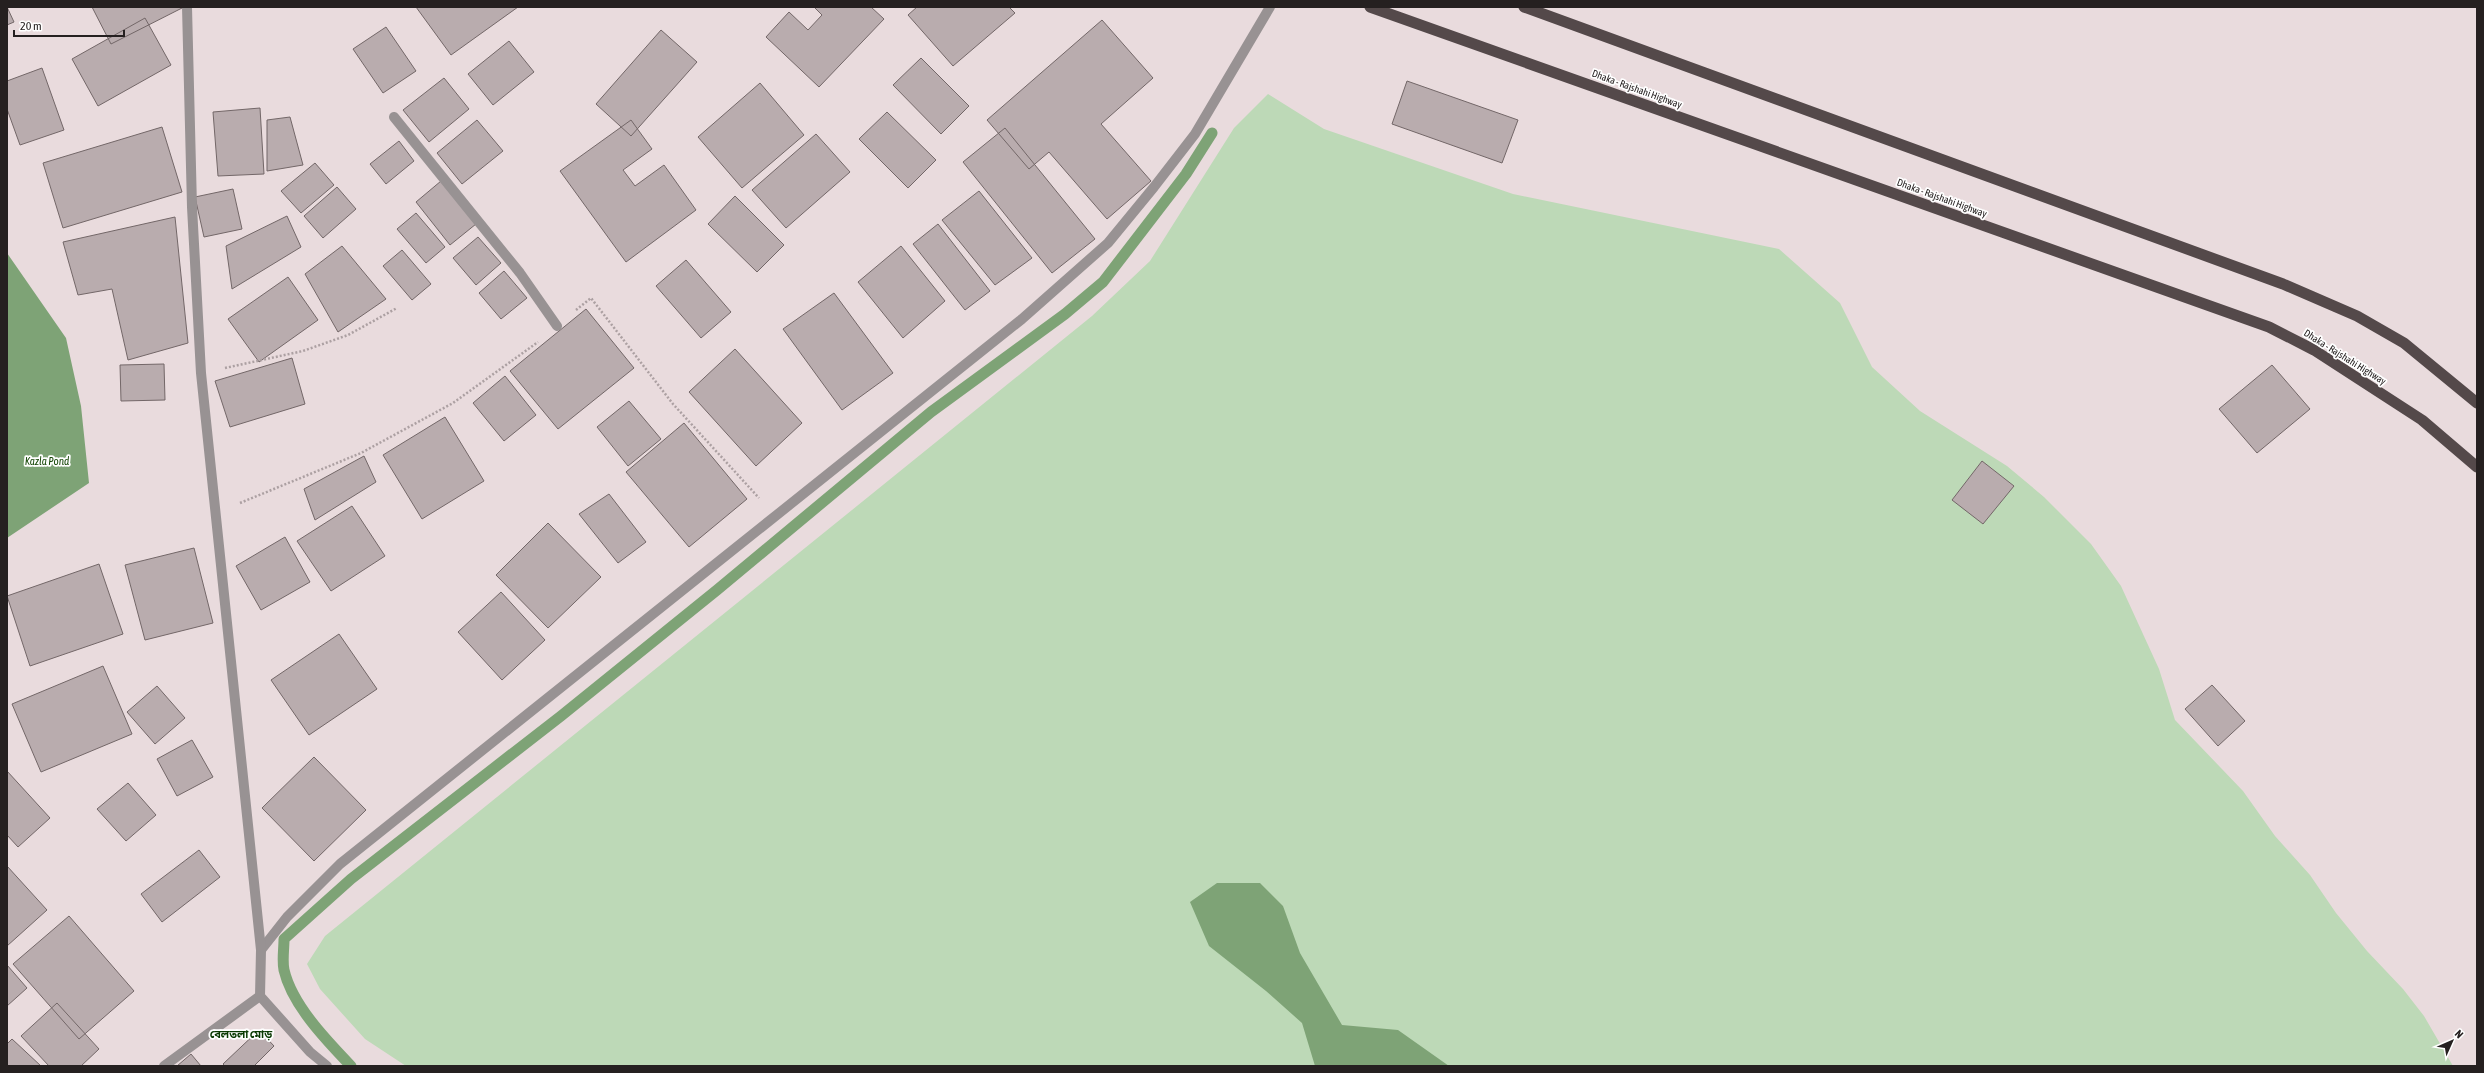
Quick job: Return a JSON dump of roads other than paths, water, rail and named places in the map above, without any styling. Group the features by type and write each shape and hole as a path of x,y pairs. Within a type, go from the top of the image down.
{"highway":[{"name":"Dhaka - Rajshahi Highway","path":"1370,7 2269,327 2314,350 2422,420 2477,467"},
{"path":"1524,7 2283,284 2357,316 2404,343 2477,403"}],"street":[{"path":"187,7 192,207 201,373 218,513 237,728 261,950 260,996 310,1052 327,1066"},
{"path":"261,950 288,916 340,864 1022,320 1108,243 1195,134 1270,7"},
{"path":"394,117 520,273 557,326"},
{"path":"164,1066 260,996"}],"water":[{"name":"Kazla Pond","path":"7,253 66,338 81,406 89,483 7,538"},
{"path":"1217,883 1260,883 1283,906 1300,953 1342,1025 1398,1030 1449,1066 1315,1066 1302,1023 1266,991 1209,946 1190,902"}],"waterway":[{"path":"351,1066 321,1034 294,996 284,970 284,939 351,879 561,716 717,590 931,412 1065,314 1103,282 1186,174 1212,133"}],"district":[{"name":"বেলতলা মোড়","path":"241,1034"}]}
